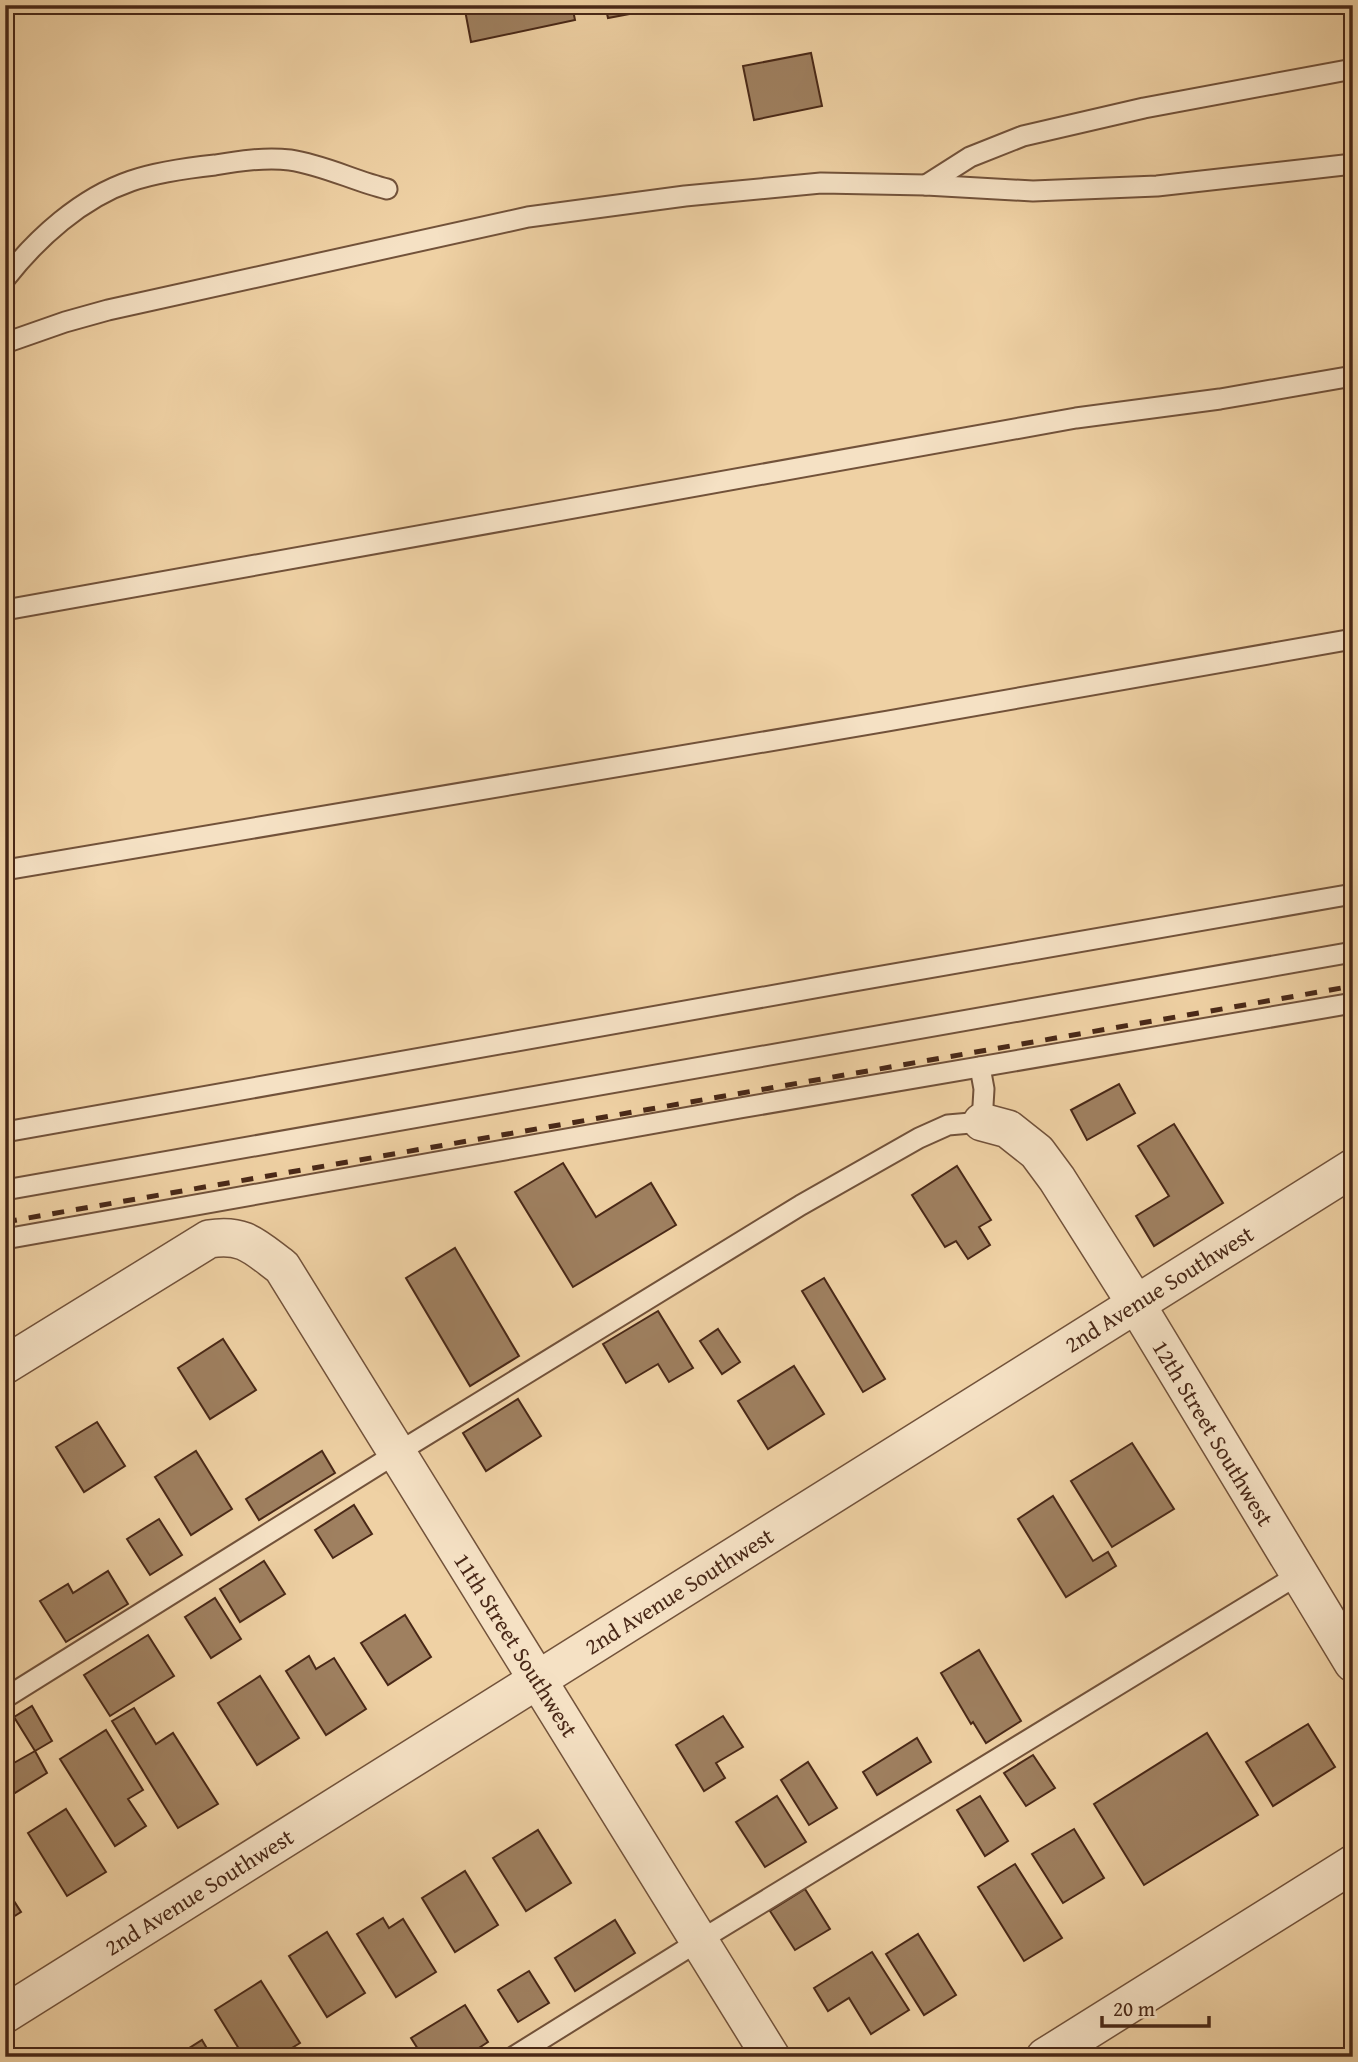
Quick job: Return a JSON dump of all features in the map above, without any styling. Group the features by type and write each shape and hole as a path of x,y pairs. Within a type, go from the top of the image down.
{"street":[{"name":"12th Street Southwest","path":"982,1122 1008,1129 1037,1152 1058,1179 1353,1663"},
{"name":"2nd Avenue Southwest","path":"5,2014 1353,1168"},
{"name":"11th Street Southwest","path":"5,1365 209,1238 229,1236 250,1243 282,1267 771,2057"},
{"path":"1045,2057 1353,1864"}],"lane":[{"path":"926,185 971,157 1023,136 1144,108 1353,69"},
{"path":"5,279 49,231 90,202 130,181 182,169 247,160 288,160 322,167 358,182 387,189"},
{"path":"5,343 108,310 528,217 685,196 821,183 1033,191 1157,186 1353,164"},
{"path":"5,610 1076,418 1220,399 1353,376"},
{"path":"5,870 874,724 1353,639"},
{"path":"5,1132 524,1042 1079,940 1353,894"},
{"path":"5,1190 1353,951"},
{"path":"5,1239 980,1066 1353,1003"},
{"path":"5,1698 801,1205 919,1138 948,1125 982,1122 984,1089 980,1066"},
{"path":"513,2057 1298,1575"}],"building":[{"path":"464,5 572,5 575,20 471,42"},
{"path":"605,5 677,5 608,18"},
{"path":"811,53 822,106 754,120 743,66"},
{"path":"1119,1084 1135,1113 1087,1140 1071,1110"},
{"path":"1174,1124 1223,1203 1154,1246 1136,1216 1169,1196 1138,1146"},
{"path":"563,1163 596,1217 651,1183 676,1225 573,1287 515,1192"},
{"path":"957,1166 991,1220 979,1227 990,1245 968,1259 956,1241 945,1247 912,1195"},
{"path":"455,1248 519,1356 470,1386 406,1278"},
{"path":"824,1278 885,1379 863,1392 802,1291"},
{"path":"658,1311 693,1368 669,1382 658,1364 626,1383 603,1344"},
{"path":"718,1329 740,1362 722,1374 700,1341"},
{"path":"223,1339 256,1390 210,1419 178,1368"},
{"path":"794,1366 824,1414 768,1449 738,1401"},
{"path":"518,1399 541,1436 486,1471 463,1433"},
{"path":"97,1422 125,1466 84,1492 56,1447"},
{"path":"1132,1443 1174,1509 1112,1547 1071,1481"},
{"path":"196,1451 232,1509 191,1535 155,1477"},
{"path":"322,1451 335,1473 259,1520 246,1499"},
{"path":"1053,1496 1093,1561 1108,1552 1116,1566 1066,1597 1018,1519"},
{"path":"354,1505 372,1534 333,1558 315,1530"},
{"path":"159,1519 182,1555 150,1575 127,1539"},
{"path":"264,1561 285,1594 240,1622 220,1589"},
{"path":"108,1571 128,1604 66,1642 40,1601 68,1584 73,1593"},
{"path":"215,1598 241,1639 211,1658 185,1617"},
{"path":"405,1615 431,1657 388,1685 361,1643"},
{"path":"148,1635 174,1676 110,1716 84,1675"},
{"path":"979,1650 1021,1721 986,1743 973,1722 971,1724 941,1673"},
{"path":"309,1656 316,1669 334,1658 366,1709 326,1735 286,1671"},
{"path":"260,1676 299,1738 257,1765 218,1703"},
{"path":"32,1706 52,1741 35,1751 14,1717"},
{"path":"134,1708 156,1744 173,1733 218,1804 178,1828 112,1721"},
{"path":"723,1716 743,1747 716,1763 725,1778 704,1791 676,1745"},
{"path":"1308,1724 1335,1767 1273,1806 1246,1762"},
{"path":"106,1730 143,1790 128,1799 146,1826 115,1846 60,1759"},
{"path":"1207,1733 1258,1815 1144,1885 1094,1804"},
{"path":"917,1738 931,1762 877,1795 863,1772"},
{"path":"35,1751 47,1773 10,1796 5,1788 5,1768"},
{"path":"1033,1755 1055,1788 1026,1806 1004,1773"},
{"path":"808,1762 837,1808 809,1825 781,1780"},
{"path":"777,1796 806,1842 765,1867 736,1822"},
{"path":"980,1796 1008,1841 985,1856 957,1810"},
{"path":"66,1809 106,1872 67,1896 28,1833"},
{"path":"1074,1829 1104,1878 1063,1903 1032,1854"},
{"path":"538,1830 571,1883 526,1911 493,1858"},
{"path":"1015,1864 1062,1938 1024,1961 978,1887"},
{"path":"465,1871 498,1925 455,1952 422,1898"},
{"path":"5,1887 21,1912 5,1922"},
{"path":"805,1889 830,1929 795,1950 770,1911"},
{"path":"383,1918 389,1928 403,1919 436,1972 396,1997 357,1934"},
{"path":"615,1920 635,1953 575,1991 555,1958"},
{"path":"327,1932 365,1993 327,2017 289,1956"},
{"path":"918,1934 956,1995 924,2015 886,1954"},
{"path":"872,1952 909,2010 871,2034 849,1998 828,2011 814,1988"},
{"path":"529,1971 549,2003 518,2022 498,1990"},
{"path":"261,1981 300,2043 277,2057 244,2057 215,2010"},
{"path":"465,2005 488,2042 465,2057 423,2057 411,2038"},
{"path":"202,2040 212,2057 175,2057"}],"railway":[{"path":"5,1222 1353,986"}]}
